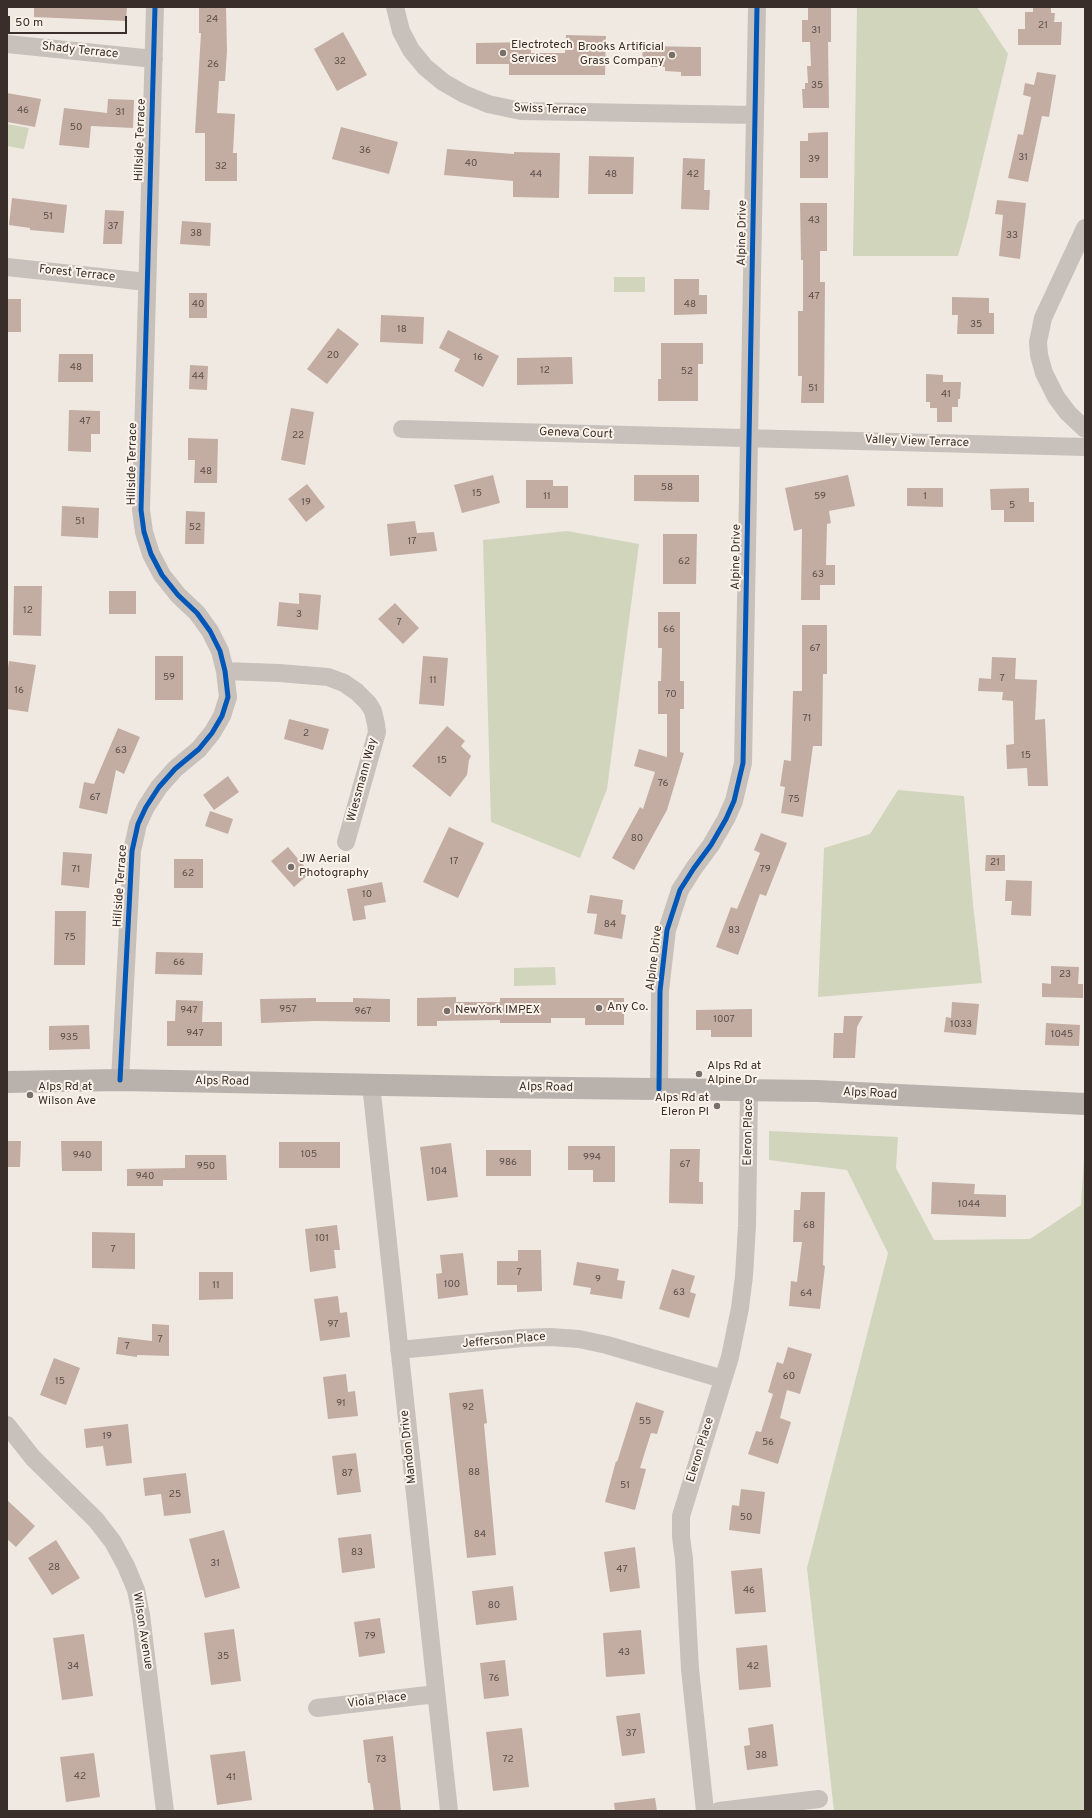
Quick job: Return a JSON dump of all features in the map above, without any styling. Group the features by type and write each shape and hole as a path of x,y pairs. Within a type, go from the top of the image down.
{"main road":[{"name":"Alps Road","path":"7,1082 120,1080 749,1090 1085,1104"}],"street":[{"name":"Hillside Terrace","path":"120,1080 132,851 138,824 146,807 159,787 175,769 199,749 212,733 222,716 228,697 225,671 220,651 210,631 197,613 178,595 162,575 151,554 144,532 141,510 155,7"},
{"name":"Swiss Terrace","path":"395,7 401,31 411,50 426,67 443,82 488,104 521,111 755,115"},
{"name":"Alpine Drive","path":"659,1089 660,991 666,930 680,890 711,845 726,819 734,801 743,763 757,7"},
{"name":"Shady Terrace","path":"7,44 154,59"},
{"path":"1085,228 1043,318 1038,342 1039,355 1044,373 1053,391 1068,413 1085,429"},
{"name":"Forest Terrace","path":"7,267 148,282"},
{"name":"Geneva Court","path":"402,429 749,438"},
{"name":"Valley View Terrace","path":"749,438 1085,447"},
{"name":"Wiessmann Way","path":"225,671 328,677 344,683 357,692 368,703 373,711 377,732 346,842"},
{"name":"Mandon Drive","path":"371,1084 449,1811"},
{"name":"Eleron Place","path":"705,1811 690,1669 684,1559 680,1537 681,1516 730,1357 740,1308 744,1276 747,1226 749,1090"},
{"name":"Jefferson Place","path":"399,1350 522,1338 550,1337 579,1339 607,1345 723,1379"},
{"name":"Wilson Avenue","path":"7,1425 33,1458 96,1520 113,1542 126,1566 136,1590 142,1614 165,1811"},
{"name":"Viola Place","path":"317,1708 436,1694"},
{"path":"719,1811 820,1799"}],"green space":[{"path":"857,7 977,7 1008,54 958,256 853,256"},
{"path":"7,124 29,128 24,149 7,146"},
{"path":"614,277 645,277 645,292 614,292"},
{"path":"567,531 639,544 607,789 580,858 491,822 483,540"},
{"path":"898,790 964,796 973,905 982,983 818,997 824,848 870,834"},
{"path":"555,967 556,985 514,986 514,968"},
{"path":"769,1131 898,1137 896,1168 934,1240 1030,1239 1081,1205 1085,1143 1085,1811 834,1811 807,1568 888,1253 847,1170 769,1160"}],"building":[{"path":"34,7 127,7 126,21 34,17"},
{"path":"199,7 226,7 227,51 225,81 219,81 217,113 235,114 233,153 237,153 237,181 205,181 205,133 195,133 201,33 199,33"},
{"path":"808,7 831,7 831,42 828,42 829,108 803,108 802,89 805,89 805,83 808,83 807,66 811,66 810,42 802,42 802,20 808,20"},
{"path":"1033,7 1051,7 1051,13 1055,13 1054,22 1062,22 1061,45 1018,45 1018,29 1025,29 1025,12 1033,12"},
{"path":"343,32 367,75 337,91 314,49"},
{"path":"566,35 606,36 605,75 509,75 509,64 476,64 476,43 531,42 531,53 565,53"},
{"name":"Brooks Artificial Grass Company","path":"643,46 701,47 701,76 681,76 681,72 665,71 665,67 651,67 651,64 642,64"},
{"path":"1037,72 1056,75 1049,117 1042,116 1028,182 1008,178 1018,134 1023,135 1031,97 1023,95 1025,83 1034,85"},
{"path":"7,93 41,99 35,127 7,122"},
{"path":"108,99 134,100 133,128 91,126 89,148 59,145 64,108 107,113"},
{"path":"341,127 398,142 389,174 332,159"},
{"path":"828,132 828,178 800,178 800,141 808,141 808,133"},
{"path":"447,149 514,154 514,152 560,153 559,198 513,197 513,181 444,175"},
{"path":"589,156 634,157 633,194 588,194"},
{"path":"683,158 705,159 704,190 710,190 709,210 681,209"},
{"path":"12,198 67,205 64,233 30,230 30,228 9,225"},
{"path":"997,200 1026,203 1020,259 999,256 1003,215 995,214"},
{"path":"800,203 827,203 827,251 820,251 820,282 825,282 824,403 801,403 802,376 798,376 798,311 803,311 803,260 801,260"},
{"path":"105,210 124,211 122,244 103,244"},
{"path":"182,221 211,223 210,246 180,244"},
{"path":"674,279 699,279 699,295 707,295 707,314 674,315"},
{"path":"189,293 207,293 207,318 189,318"},
{"path":"952,297 989,298 989,313 994,313 994,334 957,334 958,315 952,315"},
{"path":"7,299 21,299 21,332 7,332"},
{"path":"381,315 424,317 423,344 380,342"},
{"path":"338,328 359,344 327,384 307,369"},
{"path":"448,330 499,356 483,387 454,371 460,359 439,348"},
{"path":"661,343 703,343 703,364 698,364 698,401 658,401 658,379 661,379"},
{"path":"59,354 93,354 93,382 58,382"},
{"path":"572,357 573,384 517,385 517,358"},
{"path":"190,365 208,366 207,390 189,389"},
{"path":"926,374 943,375 943,382 961,382 958,407 952,407 952,422 937,422 937,408 930,408 930,402 926,402"},
{"path":"291,408 314,412 305,465 281,460"},
{"path":"69,410 100,411 100,434 91,434 91,452 68,451"},
{"path":"188,438 218,439 217,483 194,483 195,460 188,460"},
{"path":"493,475 500,503 462,513 454,485"},
{"path":"634,475 699,475 699,502 634,501"},
{"path":"848,475 855,506 829,511 831,523 827,524 826,565 835,565 835,585 820,585 820,600 801,600 802,529 794,531 785,488"},
{"path":"526,480 553,480 553,486 568,486 568,508 526,508"},
{"path":"307,484 325,507 306,522 288,499"},
{"path":"907,488 943,488 943,507 907,506"},
{"path":"1029,488 1029,502 1034,502 1034,522 1004,522 1004,510 991,510 990,489"},
{"path":"62,506 99,508 98,538 61,536"},
{"path":"186,511 205,512 204,544 185,544"},
{"path":"415,521 417,533 434,532 437,551 390,556 387,524"},
{"path":"663,534 697,534 696,584 663,584"},
{"path":"14,586 42,586 41,636 13,635"},
{"path":"109,591 136,591 136,614 109,614"},
{"path":"299,593 321,595 318,630 277,626 279,602 299,604"},
{"path":"395,603 419,628 403,644 378,619"},
{"path":"658,612 680,612 680,681 684,681 684,709 680,709 680,752 684,753 667,810 634,870 612,858 640,807 643,809 655,772 634,766 639,749 667,757 667,714 658,714 658,681 661,681 662,648 658,648"},
{"path":"802,625 827,625 827,674 823,674 822,746 813,746 803,817 781,813 785,787 780,786 784,760 791,761 793,691 802,691"},
{"path":"155,656 183,656 183,700 155,700"},
{"path":"423,656 448,658 444,706 419,704"},
{"path":"992,657 1016,658 1015,679 1037,680 1035,720 1045,719 1048,786 1028,786 1027,768 1007,769 1006,745 1014,744 1013,701 1002,700 1003,692 978,691 979,678 991,679"},
{"path":"9,661 36,665 28,712 7,709 7,673"},
{"path":"289,719 329,729 323,750 284,739"},
{"path":"447,726 465,741 461,746 471,756 467,775 450,797 412,766"},
{"path":"118,728 140,737 124,774 116,770 107,814 79,808 84,782 94,784"},
{"path":"228,776 239,792 214,810 203,795"},
{"path":"210,811 233,819 228,834 205,826"},
{"path":"449,827 484,843 458,898 423,882"},
{"path":"761,833 787,843 766,896 760,894 738,955 716,947 731,907 737,909 760,853 754,850"},
{"name":"JW Aerial Photography","path":"288,847 310,873 294,887 271,861"},
{"path":"63,852 92,854 89,888 61,885"},
{"path":"986,855 1005,855 1005,871 985,871"},
{"path":"174,859 203,859 203,888 174,888"},
{"path":"1006,880 1032,881 1031,916 1011,915 1012,901 1005,901"},
{"path":"382,882 386,902 364,906 366,919 353,921 347,889"},
{"path":"590,895 623,900 621,914 626,915 622,939 594,934 597,914 587,913"},
{"path":"55,911 86,911 85,965 54,965"},
{"path":"156,952 203,953 202,975 155,974"},
{"path":"1051,966 1079,967 1078,984 1083,984 1083,998 1042,997 1042,983 1051,984"},
{"path":"456,997 456,1002 500,1002 500,998 624,998 624,1025 585,1025 585,1018 551,1018 551,1023 500,1023 500,1020 437,1021 437,1026 417,1026 417,998"},
{"path":"316,998 316,1002 353,1002 353,998 390,999 390,1022 316,1021 261,1023 260,999"},
{"path":"176,1000 203,1001 202,1022 222,1022 222,1046 167,1046 167,1021 175,1021"},
{"path":"952,1002 979,1004 976,1035 944,1032 946,1017 951,1018"},
{"path":"752,1009 752,1037 711,1037 711,1030 696,1030 696,1010"},
{"path":"844,1016 863,1016 857,1027 855,1058 833,1058 834,1033 843,1033"},
{"path":"1046,1023 1080,1025 1079,1046 1045,1045"},
{"path":"89,1025 90,1049 49,1050 49,1026"},
{"path":"7,1141 21,1141 20,1167 7,1167"},
{"path":"61,1141 102,1141 102,1171 62,1171"},
{"path":"279,1142 340,1142 340,1168 279,1168"},
{"path":"451,1143 458,1197 427,1201 420,1147"},
{"path":"568,1146 615,1146 615,1182 593,1182 593,1170 568,1170"},
{"path":"670,1149 700,1149 699,1182 703,1182 703,1204 669,1203"},
{"path":"486,1150 531,1150 531,1176 486,1176"},
{"path":"185,1155 226,1155 227,1180 163,1180 163,1186 127,1186 127,1169 185,1168"},
{"path":"932,1182 975,1184 974,1194 1006,1195 1006,1217 931,1214"},
{"path":"801,1192 825,1192 823,1265 825,1266 820,1309 789,1306 791,1281 797,1282 802,1242 793,1242 794,1210 800,1210"},
{"path":"337,1225 340,1250 334,1250 336,1268 310,1272 305,1229"},
{"path":"92,1232 135,1233 135,1269 92,1268"},
{"path":"518,1250 541,1250 542,1291 517,1292 517,1285 497,1285 497,1261 518,1261"},
{"path":"463,1253 468,1295 438,1299 436,1274 442,1273 440,1255"},
{"path":"577,1262 619,1269 617,1280 625,1281 622,1299 590,1294 591,1288 573,1285"},
{"path":"672,1269 695,1276 690,1292 696,1294 689,1318 659,1309"},
{"path":"199,1272 233,1272 233,1299 199,1300"},
{"path":"338,1296 340,1313 347,1312 350,1337 320,1341 314,1299"},
{"path":"152,1324 169,1325 169,1356 137,1355 137,1357 116,1354 118,1337 152,1341"},
{"path":"788,1347 812,1354 800,1394 787,1390 780,1418 791,1422 778,1464 748,1454 756,1431 761,1432 773,1394 768,1392 777,1362 783,1364"},
{"path":"54,1358 80,1368 66,1405 40,1395"},
{"path":"346,1374 348,1392 355,1391 358,1416 328,1419 323,1377"},
{"path":"483,1389 487,1423 484,1424 496,1555 467,1558 449,1393"},
{"path":"636,1402 664,1411 657,1434 651,1433 640,1468 646,1469 635,1510 605,1502 616,1461 617,1462"},
{"path":"128,1424 132,1463 106,1466 103,1446 86,1448 84,1429"},
{"path":"356,1453 361,1492 337,1495 332,1456"},
{"path":"186,1473 191,1513 164,1516 161,1494 145,1496 143,1478"},
{"path":"741,1489 765,1492 760,1534 729,1530 732,1505 739,1506"},
{"path":"7,1500 35,1526 16,1547 7,1539"},
{"path":"224,1530 240,1588 205,1598 189,1539"},
{"path":"371,1534 375,1568 342,1573 338,1538"},
{"path":"56,1540 80,1578 52,1595 28,1558"},
{"path":"635,1547 640,1588 610,1592 604,1552"},
{"path":"762,1568 766,1612 735,1614 731,1571"},
{"path":"513,1586 517,1620 476,1625 472,1591"},
{"path":"380,1618 385,1653 359,1657 354,1622"},
{"path":"234,1629 241,1681 211,1685 204,1633"},
{"path":"641,1630 645,1674 606,1677 603,1633"},
{"path":"84,1634 93,1696 62,1700 53,1638"},
{"path":"767,1645 771,1687 739,1690 736,1648"},
{"path":"505,1660 509,1696 484,1699 480,1663"},
{"path":"640,1713 645,1753 622,1756 616,1716"},
{"path":"773,1724 778,1766 747,1770 744,1746 750,1745 748,1728"},
{"path":"522,1728 529,1787 493,1791 486,1732"},
{"path":"393,1736 401,1811 374,1811 370,1783 368,1783 363,1740"},
{"path":"245,1751 252,1800 217,1805 210,1755"},
{"path":"94,1753 100,1797 66,1802 60,1757"},
{"path":"655,1798 657,1811 615,1811 614,1803"}],"cycle path":[{"path":"120,1080 132,851 138,824 146,807 159,787 175,769 199,749 212,733 222,716 228,697 225,671 220,651 210,631 197,613 178,595 162,575 151,554 144,532 141,510 155,7"},
{"path":"659,1089 660,991 667,930 680,890 711,845 726,819 734,801 743,763 757,7"}],"place":[{"name":"Electrotech Services","path":"503,53"},
{"name":"Brooks Artificial Grass Company","path":"672,55"},
{"name":"JW Aerial Photography","path":"291,867"},
{"name":"Any Co.","path":"599,1008"},
{"name":"NewYork IMPEX","path":"447,1011"},
{"name":"Alps Rd at Alpine Dr","path":"699,1074"},
{"name":"Alps Rd at Wilson Ave","path":"30,1095"},
{"name":"Alps Rd at Eleron Pl","path":"717,1106"}]}
